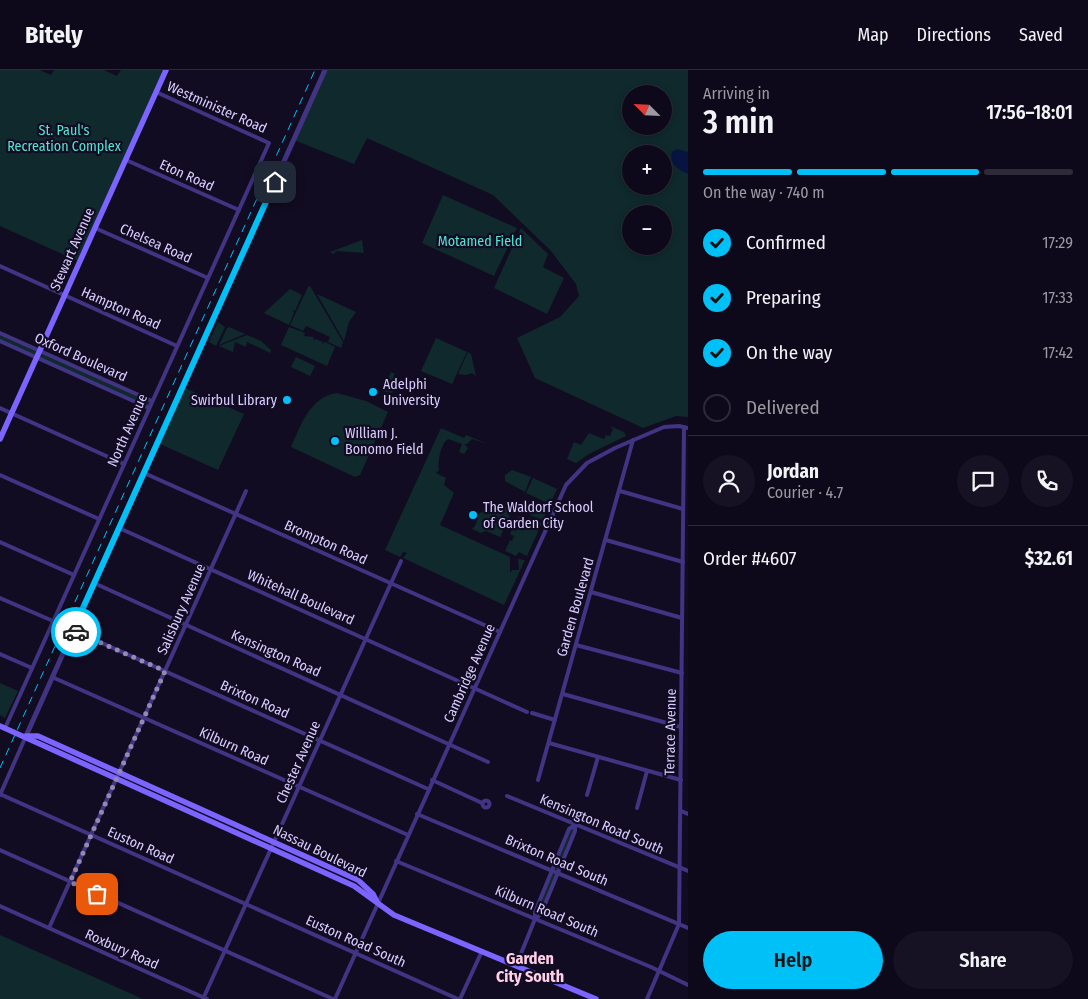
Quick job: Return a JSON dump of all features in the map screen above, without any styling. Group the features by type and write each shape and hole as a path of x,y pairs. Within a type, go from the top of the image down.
{"main road":[{"name":"Stewart Avenue","path":"0,439 166,70"},
{"name":"Nassau Boulevard","path":"0,721 3,726 26,736 35,743 116,780 272,846"},
{"name":"Nassau Boulevard","path":"26,736 38,736 272,846 354,886 394,915 596,999"}],"street":[{"path":"0,794 325,70"},
{"name":"Westminister Road","path":"156,92 269,143"},
{"name":"North Avenue","path":"3,726 32,668 269,143"},
{"name":"Eton Road","path":"126,160 238,210"},
{"name":"Chelsea Road","path":"95,228 208,278"},
{"name":"Hampton Road","path":"0,266 177,346"},
{"name":"Oxford Boulevard","path":"0,333 152,401"},
{"name":"Oxford Boulevard","path":"0,341 149,408"},
{"path":"95,384 98,377"},
{"path":"0,408 124,464"},
{"name":"Cambridge Avenue","path":"334,999 570,479 592,460 633,440 664,427 686,428"},
{"name":"Terrace Avenue","path":"647,999 679,924 682,618 686,581 683,562 683,509 686,428"},
{"name":"Garden Boulevard","path":"538,780 633,440"},
{"name":"Brompton Road","path":"144,473 500,632"},
{"path":"0,475 99,519"},
{"name":"Salisbury Avenue","path":"49,928 246,491"},
{"path":"620,491 683,509"},
{"name":"Whitehall Boulevard","path":"119,528 529,712 555,720"},
{"path":"606,540 683,562"},
{"path":"0,542 74,575"},
{"name":"Chester Avenue","path":"205,998 401,561"},
{"name":"Kensington Road","path":"94,584 450,743 488,762"},
{"path":"591,592 682,618"},
{"path":"0,598 53,621"},
{"name":"Brixton Road","path":"73,630 428,789"},
{"path":"576,645 682,674"},
{"path":"0,654 32,668"},
{"path":"682,658 688,658"},
{"name":"Kilburn Road","path":"52,677 408,836"},
{"path":"562,694 681,727"},
{"path":"681,697 688,700"},
{"path":"549,743 681,780"},
{"path":"681,754 688,757"},
{"path":"587,795 598,757"},
{"path":"637,808 647,771"},
{"path":"432,780 482,803"},
{"name":"Euston Road","path":"0,794 246,904"},
{"name":"Kensington Road South","path":"507,796 688,871"},
{"path":"681,811 688,814"},
{"name":"Brixton Road South","path":"417,814 688,928"},
{"path":"516,966 552,870 569,829 574,824"},
{"path":"535,919 541,914 558,873 575,831 574,824"},
{"path":"0,850 334,999"},
{"name":"Kilburn Road South","path":"396,861 659,971 688,985"},
{"name":"Euston Road South","path":"246,904 459,999"},
{"name":"Roxbury Road","path":"0,906 205,998"},
{"path":"459,999 482,951"}],"green space":[{"name":"St. Paul's Recreation Complex","path":"0,70 40,70 51,75 54,70 104,70 117,76 121,70 166,70 80,262 0,226"},
{"path":"326,70 688,70 688,417 676,416 643,428 535,378 517,338 560,317 579,296 576,284 551,251 493,195 367,138 354,164 294,140"},
{"name":"Motamed Field","path":"443,195 517,228 494,276 422,243"},
{"path":"521,228 548,254 543,267 564,278 547,314 494,288"},
{"path":"362,240 364,253 336,251 334,254 330,252"},
{"path":"310,286 343,342 341,348 328,342 330,337 306,326 303,331 290,325"},
{"path":"290,289 302,295 295,311 292,310 294,313 289,325 264,313"},
{"path":"317,294 356,312 349,322 344,341"},
{"path":"218,322 225,327 216,346 209,342"},
{"path":"229,327 245,334 219,345 227,328"},
{"path":"289,327 305,333 304,336 314,337 313,340 316,339 323,342 322,344 325,342 335,347 327,366 281,345"},
{"path":"0,334 151,402 149,407 0,341"},
{"path":"247,335 261,341 271,350 270,353 247,342 246,347 235,342 233,352 219,346"},
{"path":"436,338 467,352 452,384 421,371"},
{"path":"468,352 471,354 476,376 472,373 466,375 458,374"},
{"path":"296,357 315,366 310,376 291,367"},
{"path":"391,372 394,373 397,385 392,393 382,391"},
{"path":"185,388 244,414 218,470 160,444"},
{"name":"William J. Bonomo Field","path":"337,393 366,401 388,412 360,475 355,477 291,447 303,421 313,406 320,400"},
{"path":"610,426 624,432 626,436 589,454 576,463 567,459 574,442 581,445 589,433 604,439 606,435 610,436 613,429"},
{"path":"441,428 464,438 466,435 488,444 472,439 467,444 464,444 468,448 464,454 459,452 462,444 448,439 443,445 439,458 439,470 436,473 446,478 444,485 454,493 440,525 510,557 510,573 512,570 519,570 518,559 525,560 504,605 403,558 407,553 403,552 400,557 385,550"},
{"path":"512,470 531,477 525,492 505,481 505,475"},
{"path":"533,478 557,489 550,504 526,493"},
{"path":"488,500 510,508 507,514 510,516 500,537 486,531 481,533 472,529"},
{"path":"526,500 548,509 543,520 530,515 532,509 523,507"},
{"path":"518,516 526,522 529,517 542,523 527,556 519,552 516,556 505,551 514,536 510,534 512,530 516,531 518,527 514,525"},
{"path":"0,683 18,691 5,718 0,715"},
{"path":"575,825 575,831 541,914 535,919 535,912 569,829"},
{"path":"0,935 143,999 0,999"}],"shaded area":[{"path":"677,149 688,152 688,174 681,171 673,163 672,152"}],"railway":[{"path":"0,768 315,70"}],"way so far":[{"path":"76,632 165,671 70,882 97,894"}],"place":[{"name":"Adelphi University","path":"373,392"},
{"name":"Swirbul Library","path":"287,400"},
{"name":"William J. Bonomo Field","path":"335,441"},
{"name":"The Waldorf School of Garden City","path":"473,515"}],"district":[{"name":"Garden City South","path":"530,967"}],"route":[{"path":"76,632 73,630 275,182"}]}
